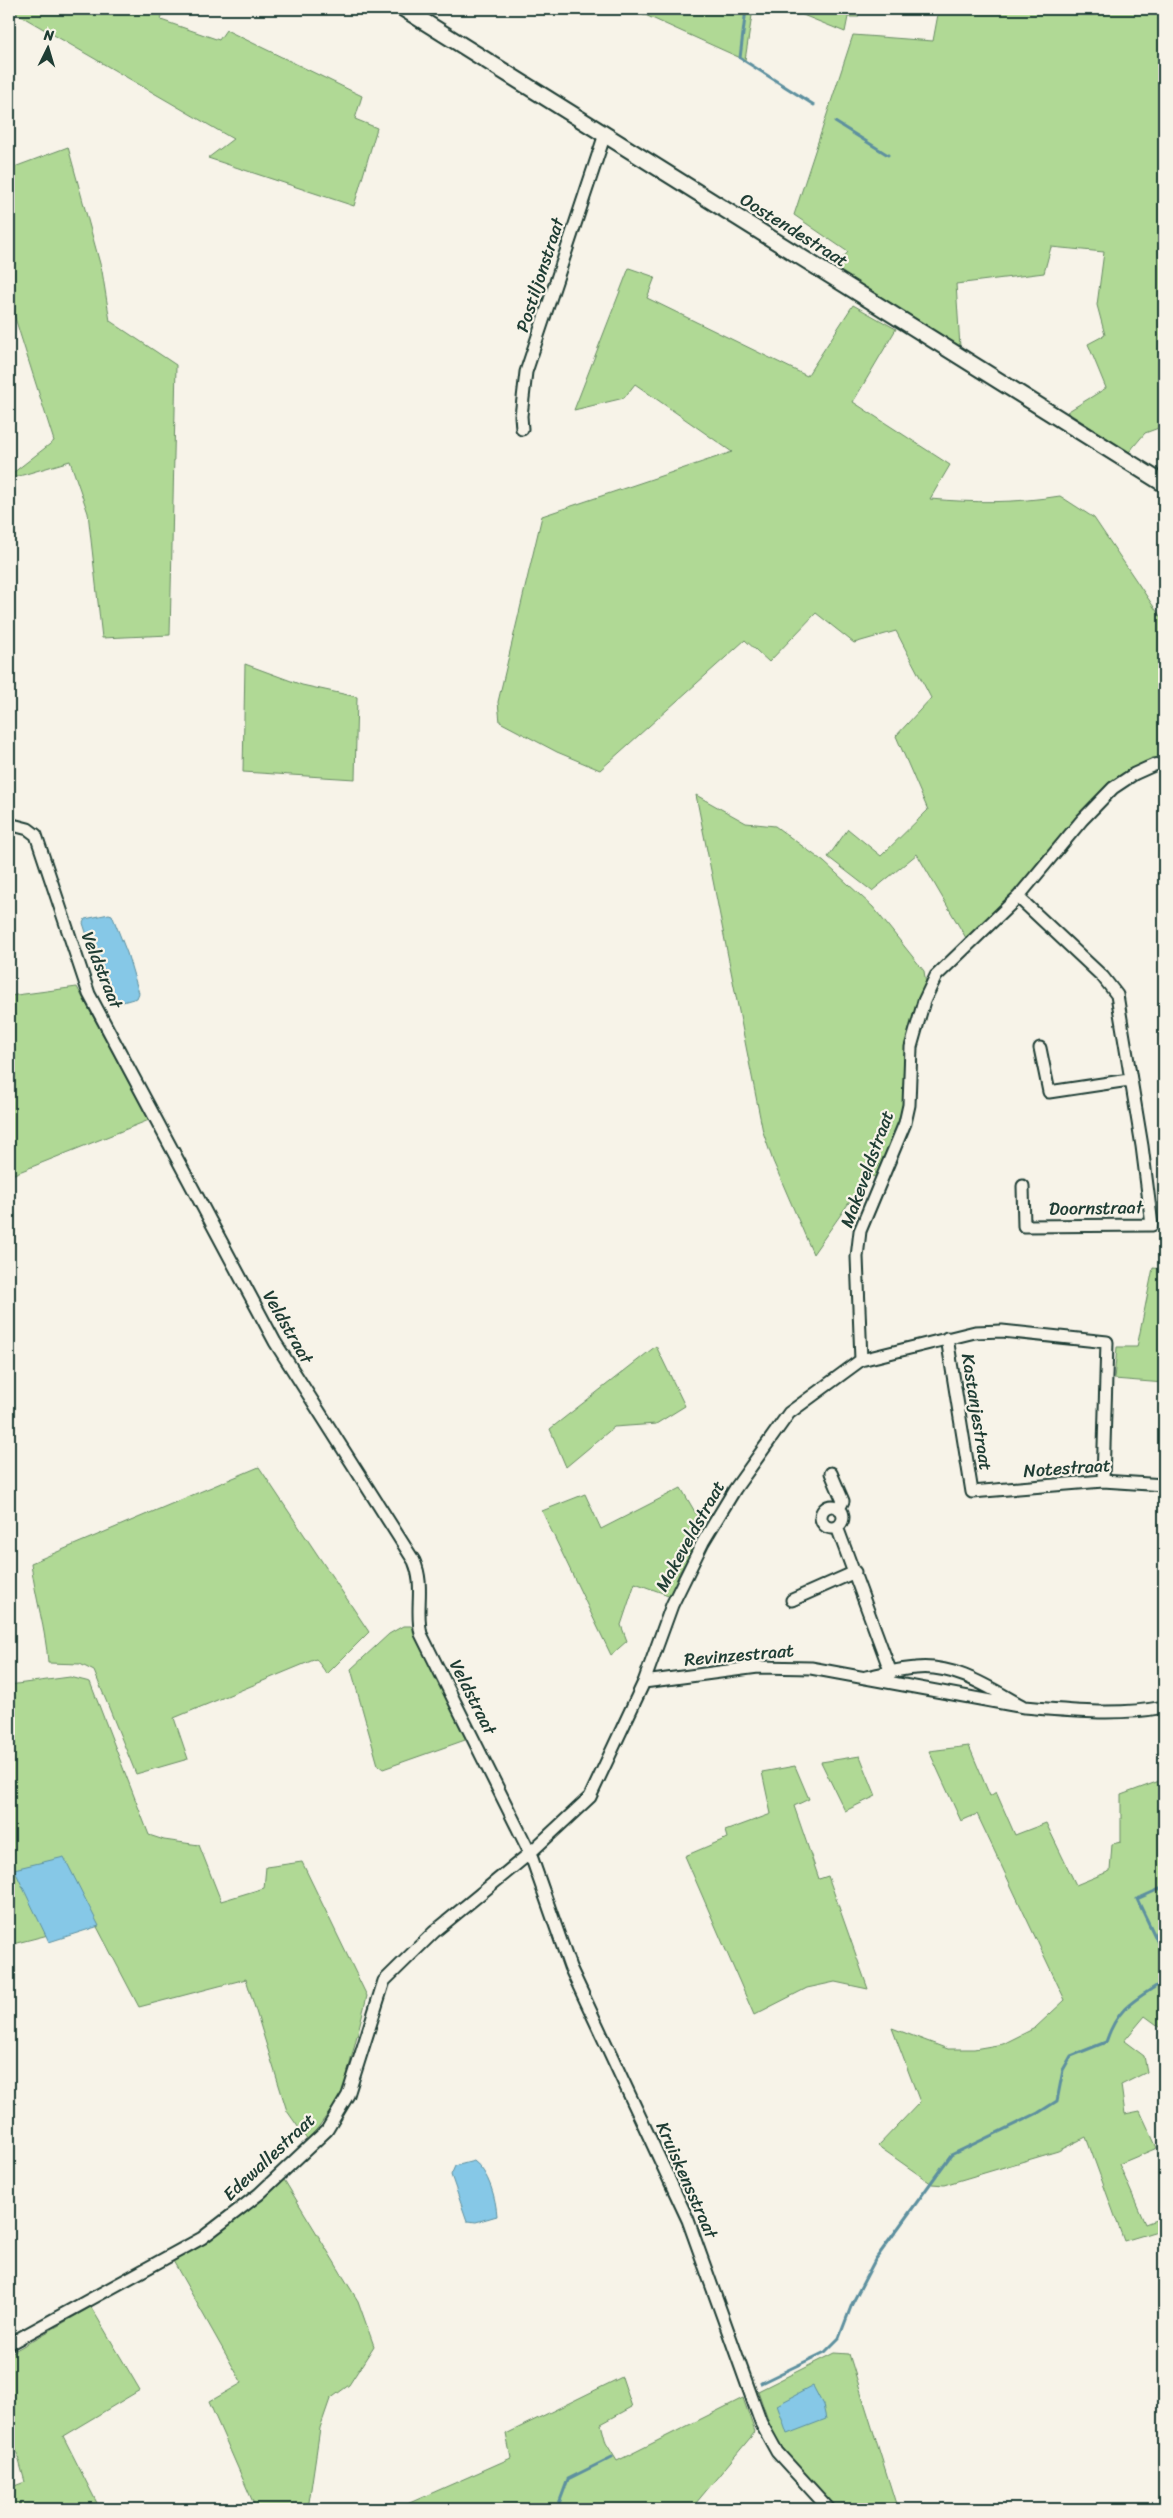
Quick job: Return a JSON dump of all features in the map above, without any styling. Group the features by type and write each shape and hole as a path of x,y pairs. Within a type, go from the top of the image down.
{"main road":[{"name":"Oostendestraat","path":"404,9 1164,484"}],"street":[{"name":"Postiljonstraat","path":"522,429 521,416 526,372 605,134"},
{"name":"Makeveldstraat","path":"530,1853 590,1797 644,1682 672,1605 703,1542 735,1489 789,1413 861,1360 857,1257 860,1231 905,1123 909,1106 911,1047 924,1001 936,976 1018,897 1082,820 1113,788 1134,774 1154,765 1164,763"},
{"name":"Veldstraat","path":"9,824 28,828 36,836 89,994 274,1342 414,1561 421,1581 418,1615 421,1634 530,1853"},
{"name":"Doornstraat","path":"1018,897 1103,977 1117,995 1129,1080 1142,1146 1152,1225 1024,1226 1023,1186"},
{"path":"1040,1048 1049,1092 1129,1080"},
{"path":"861,1360 975,1332 1002,1331 1107,1342 1103,1481"},
{"name":"Kastanjestraat","path":"947,1338 972,1492"},
{"path":"831,1473 843,1501 839,1509"},
{"name":"Notestraat","path":"972,1492 1103,1481 1164,1485"},
{"path":"835,1507 839,1509 843,1516 837,1527 827,1526 822,1516 826,1508 835,1507"},
{"path":"837,1527 891,1673"},
{"path":"792,1600 855,1572"},
{"name":"Revinzestraat","path":"644,1682 776,1667 811,1668 1024,1707 1097,1713 1128,1712 1164,1707"},
{"name":"Revinzestraat","path":"866,1677 915,1668 953,1671 969,1677 1024,1707"},
{"name":"Edewallestraat","path":"9,2344 202,2238 271,2183 327,2130 348,2096 384,1981 434,1932 530,1853"},
{"name":"Kruiskensstraat","path":"530,1853 570,1968 688,2220 761,2423 777,2452 829,2509"}],"green space":[{"path":"9,9 164,9 161,20 219,40 226,30 362,96 355,119 377,128 354,206 208,158 233,139"},
{"path":"644,9 753,9 745,60 643,14"},
{"path":"788,9 858,9 858,17 848,17 845,32"},
{"path":"939,9 1164,9 1164,426 1145,433 1129,452 1067,412 1106,388 1088,344 1105,335 1097,305 1104,252 1051,247 1044,273 956,284 960,347 834,268 848,252 794,215 853,35 933,41"},
{"path":"68,147 102,271 110,321 176,365 170,635 102,638 88,513 70,461 9,479 9,476 54,441 9,299 9,169"},
{"path":"629,268 655,277 647,298 807,376 853,305 896,329 853,402 950,465 930,499 995,502 1060,496 1094,518 1164,622 1164,757 1129,770 1109,782 1004,903 966,938 917,854 872,891 828,857 848,829 881,856 928,810 896,736 931,698 896,631 854,643 816,613 769,662 745,640 600,770 557,752 500,722 498,702 542,516 732,452 635,384 624,398 574,410"},
{"path":"245,664 302,685 357,697 355,779 243,772"},
{"path":"696,795 746,823 775,826 824,862 873,907 924,971 926,984 907,1043 903,1107 895,1137 878,1176 867,1177 813,1254 773,1161 763,1132"},
{"path":"77,987 149,1120 9,1176 9,996"},
{"path":"1153,1268 1164,1269 1164,1383 1114,1379 1117,1347 1137,1347"},
{"path":"656,1346 685,1406 656,1424 614,1427 566,1467 550,1429"},
{"path":"259,1467 369,1632 327,1674 316,1659 174,1718 188,1759 136,1774 94,1671 80,1664 48,1663 31,1563"},
{"path":"681,1488 705,1529 679,1573 671,1596 635,1583 621,1625 627,1641 611,1655 542,1511 585,1494 601,1529"},
{"path":"403,1626 411,1626 416,1633 468,1739 383,1769 378,1765 351,1669 389,1634"},
{"path":"70,1677 90,1682 149,1835 164,1840 199,1845 221,1901 264,1888 266,1867 302,1862 367,1996 342,2095 308,2141 287,2111 246,1979 139,2007 95,1923 9,1945 9,1685"},
{"path":"969,1746 990,1796 996,1792 1015,1835 1046,1823 1076,1885 1110,1871 1112,1844 1121,1842 1121,1795 1162,1780 1164,1785 1164,2030 1145,2016 1124,2041 1144,2056 1147,2072 1121,2085 1125,2114 1140,2111 1157,2148 1119,2164 1145,2224 1164,2217 1164,2229 1124,2241 1086,2137 1058,2151 944,2185 932,2184 878,2146 920,2102 892,2028 948,2049 974,2049 1003,2044 1035,2028 1065,2000 977,1814 961,1821 929,1751"},
{"path":"860,1756 876,1796 845,1811 821,1762"},
{"path":"795,1766 809,1799 794,1806 819,1879 828,1876 868,1989 835,1982 807,1988 754,2015 685,1856 727,1838 725,1831 771,1814 762,1772"},
{"path":"283,2178 358,2301 374,2346 349,2385 330,2399 320,2428 308,2509 256,2509 209,2402 242,2383 172,2259"},
{"path":"91,2307 140,2390 63,2436 100,2509 9,2509 9,2488 25,2482 11,2432 9,2432 9,2354"},
{"path":"834,2353 849,2354 896,2504 882,2509 836,2509 788,2456 773,2434 758,2391"},
{"path":"622,2377 632,2407 601,2424 606,2443 617,2461 743,2398 755,2432 691,2509 396,2509 511,2458 506,2434"}],"water":[{"path":"112,915 127,953 139,993 137,998 112,1005 108,1001 83,923 85,919"},
{"path":"64,1857 99,1926 49,1942 14,1869"},
{"path":"474,2161 484,2172 491,2186 497,2216 476,2222 467,2221 451,2175 455,2166"},
{"path":"813,2386 823,2405 826,2419 787,2434 777,2405"}],"waterway":[{"path":"746,9 740,58 814,105"},
{"path":"835,122 888,155"},
{"path":"1164,1887 1137,1899 1164,1955"},
{"path":"761,2383 825,2352 839,2338 852,2304 875,2260 951,2155 1038,2113 1057,2101 1063,2070 1071,2056 1106,2042 1116,2020 1122,2012 1136,1999 1164,1981"},
{"path":"557,2509 568,2479 612,2457"}]}
